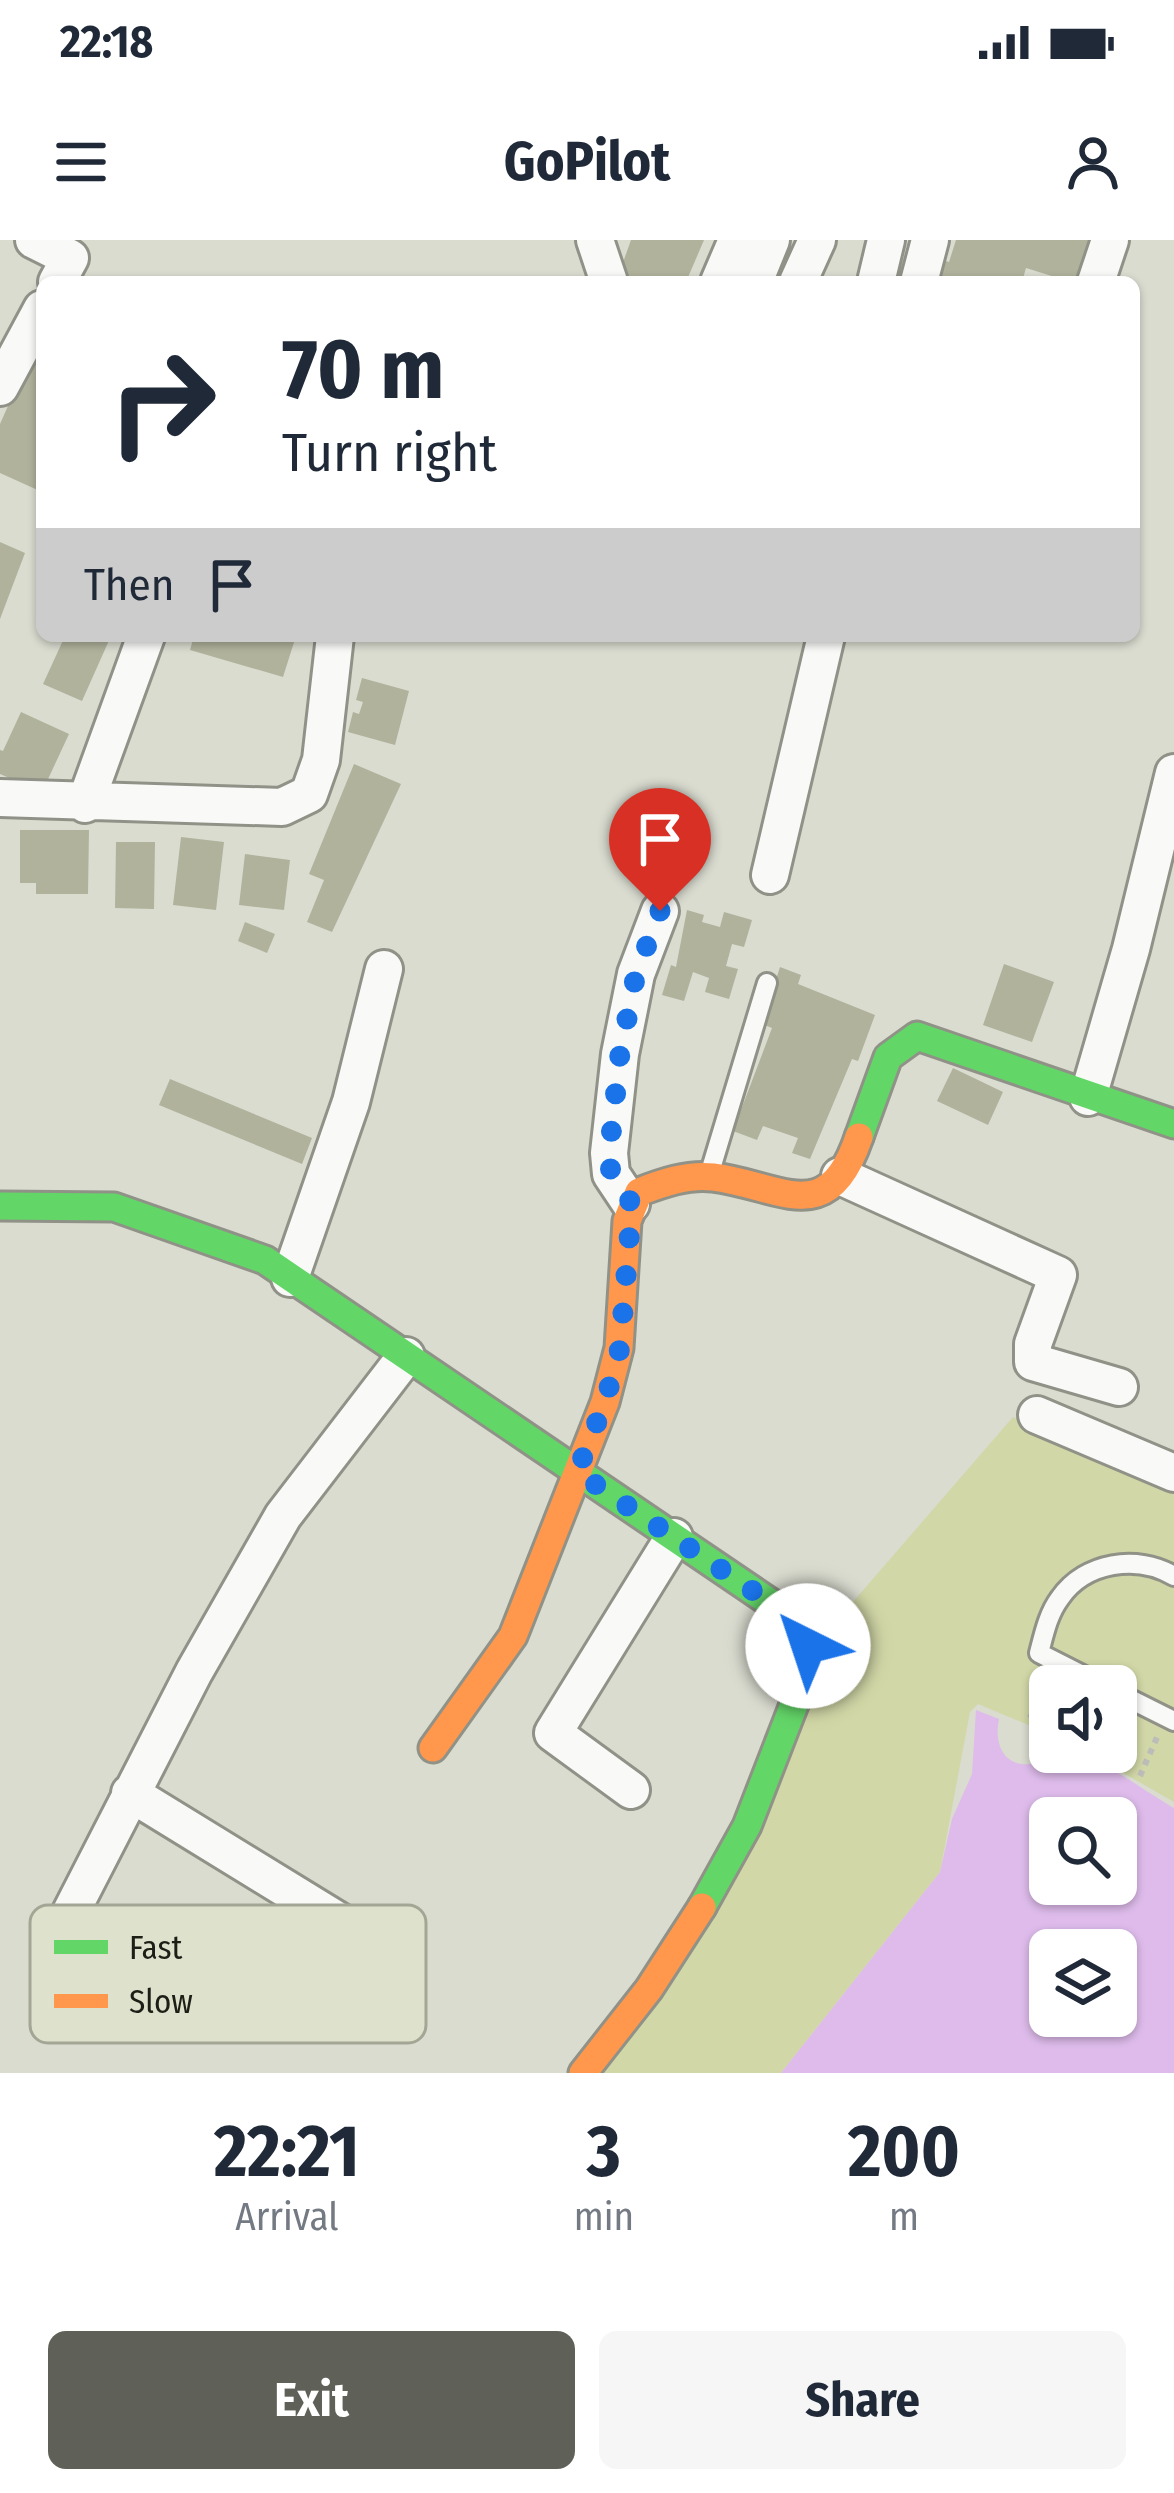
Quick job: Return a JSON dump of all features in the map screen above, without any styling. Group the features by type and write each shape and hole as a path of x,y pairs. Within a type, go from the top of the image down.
{"street":[{"path":"34,240 70,258 60,276"},
{"path":"595,240 607,276"},
{"path":"721,276 737,240"},
{"path":"756,276 771,240"},
{"path":"801,276 817,240"},
{"path":"877,276 886,240"},
{"path":"894,276 898,240"},
{"path":"921,276 930,240"},
{"path":"1098,276 1110,240"},
{"path":"0,387 36,320"},
{"path":"86,803 144,642"},
{"path":"0,798 282,807 309,794 321,760 334,642"},
{"path":"770,875 825,642"},
{"path":"1088,1097 1131,950 1174,773"},
{"path":"632,1204 611,1174 609,1153 620,1054 636,974 660,911"},
{"path":"290,1278 351,1102 384,969"},
{"path":"433,1748 513,1636 605,1402 620,1348 632,1204 639,1192 656,1184 709,1177 796,1198 818,1195 840,1175 890,1054 917,1036 1088,1097 1173,1121"},
{"path":"840,1175 1058,1275 1033,1344 1034,1362 1119,1388"},
{"path":"0,1206 114,1208 265,1260 796,1620 804,1631 808,1658 800,1690 745,1831 675,1947 615,2036 583,2073"},
{"path":"73,1905 283,1516 406,1356"},
{"path":"1037,1415 1174,1473"},
{"path":"631,1790 553,1733 674,1537"},
{"path":"130,1793 312,1905"}],"lane":[{"path":"709,1177 767,983"},
{"path":"1064,1665 1039,1653 1060,1598 1081,1576 1105,1566 1136,1562 1169,1573 1174,1548"},
{"path":"1137,1702 1170,1719"}],"path":[{"path":"1052,1665 1054,1660"},
{"path":"1140,1776 1170,1719"}],"green space":[{"path":"1013,1417 1174,1490 1174,1802 1124,1773 1137,1773 1137,1665 1029,1665 1029,1725 978,1704 970,1712 940,1872 781,2073 588,2073 730,1856 852,1603"}],"shaded area":[{"path":"976,1710 999,1719 1002,1751 1013,1761 1029,1764 1029,1773 1118,1773 1174,1808 1174,2073 781,2073 940,1872 952,1819 972,1774"}],"building":[{"path":"631,240 704,240 689,276 618,276"},
{"path":"956,240 1098,240 1087,276 1052,276 1026,268 1024,276 929,276 935,258 949,262"},
{"path":"36,343 36,489 0,473 0,424"},
{"path":"0,542 25,553 0,619"},
{"path":"62,642 108,642 82,701 43,684"},
{"path":"192,642 294,642 283,677 190,650"},
{"path":"362,678 409,691 395,745 348,732 353,712 359,714 363,702 356,700"},
{"path":"21,712 69,734 42,792 0,774 0,750"},
{"path":"354,764 401,784 332,932 307,922 324,880 309,874"},
{"path":"20,830 89,830 88,894 36,894 36,883 20,883"},
{"path":"181,837 224,842 216,910 173,905"},
{"path":"116,842 155,842 154,909 115,908"},
{"path":"245,854 290,860 284,910 239,905"},
{"path":"687,910 704,915 702,922 720,927 724,912 752,920 744,947 732,944 726,966 738,969 729,999 705,992 709,978 693,972 684,1001 662,995 671,965 676,967"},
{"path":"245,922 275,934 267,953 238,941"},
{"path":"1004,964 1054,982 1032,1042 983,1025"},
{"path":"780,967 801,975 798,984 875,1015 810,1159 792,1153 798,1138 763,1126 757,1140 733,1131 772,1028 762,1024"},
{"path":"953,1068 1003,1092 988,1125 937,1101"},
{"path":"170,1079 312,1138 302,1164 159,1105"}],"traffic: fast":[{"path":"859,1137 888,1057 917,1036 1174,1124"},
{"path":"0,1206 114,1207 265,1260 796,1620 807,1651 802,1684 747,1826 702,1907"}],"traffic: slow":[{"path":"433,1748 513,1636 605,1402 619,1348 627,1221 639,1192 704,1176 782,1193 817,1193 833,1184 859,1137"},
{"path":"583,2073 649,1989 702,1907"}],"route":[{"path":"660,911 636,974 620,1054 609,1153 611,1174 632,1204 620,1348 577,1472 796,1620 808,1646"}]}
